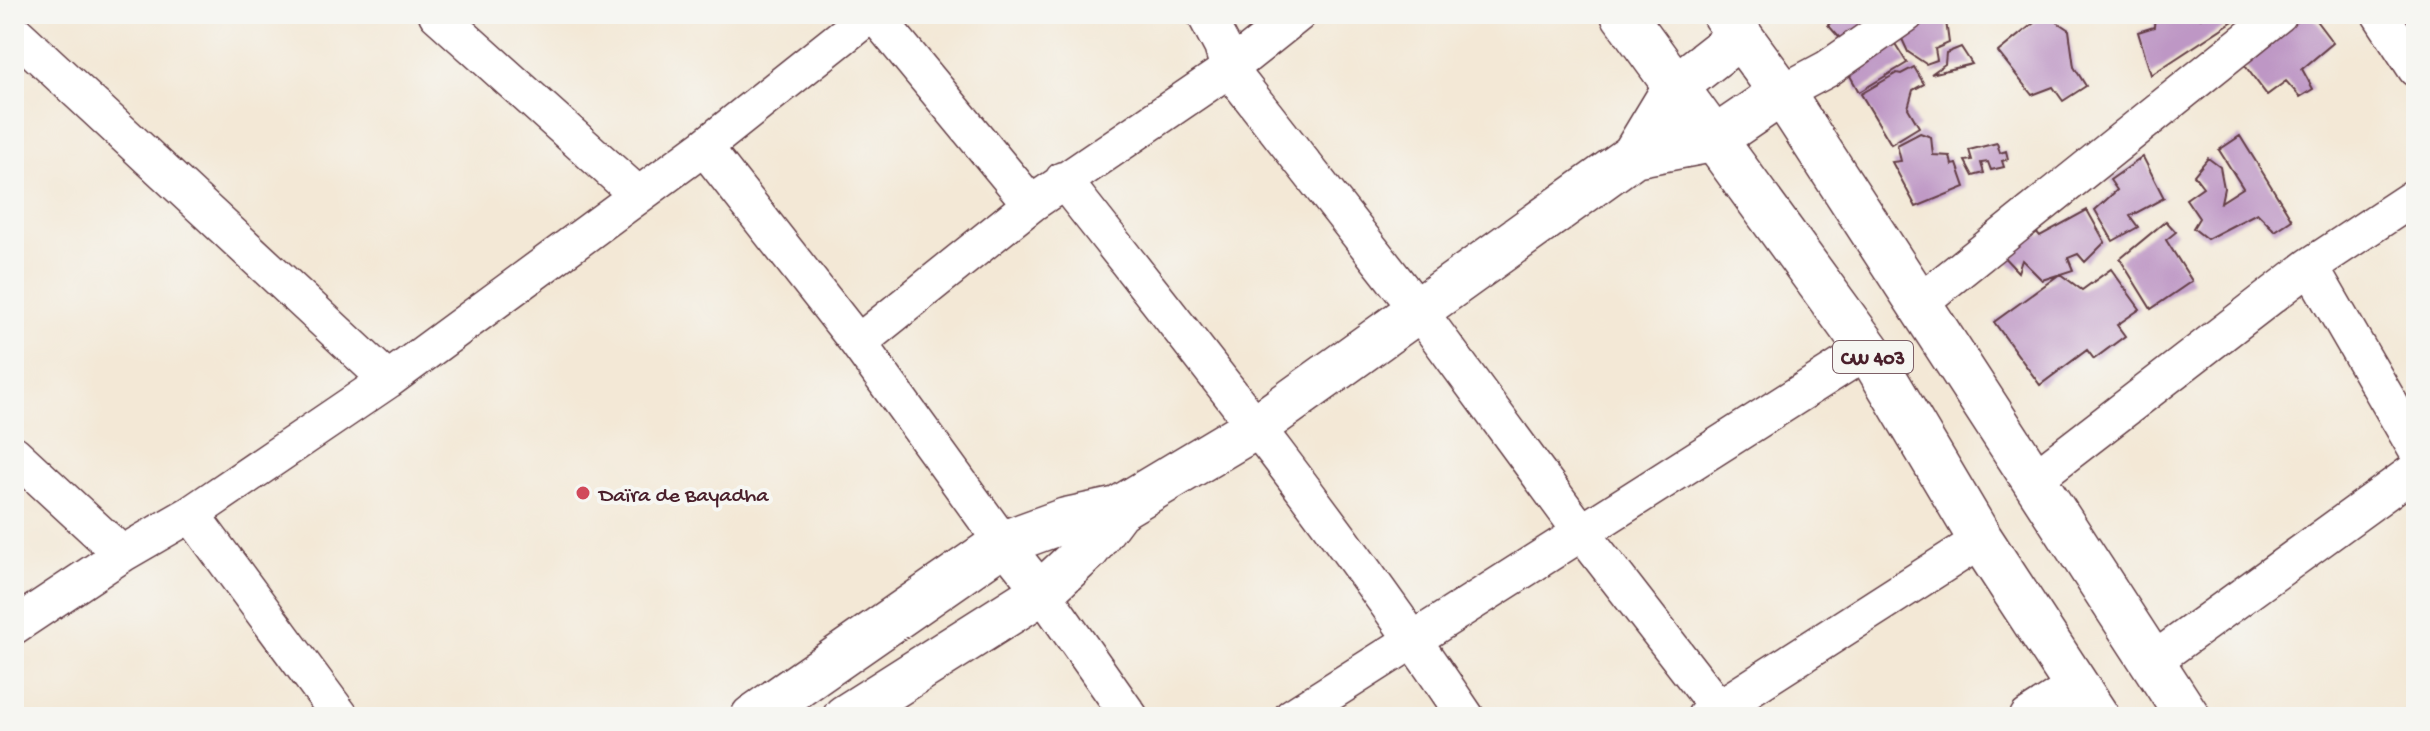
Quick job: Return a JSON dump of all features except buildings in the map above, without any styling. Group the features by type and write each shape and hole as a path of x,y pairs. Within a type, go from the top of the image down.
{"main road":[{"name":"CW 403","path":"1623,14 1868,350 1981,540 2087,701"},
{"name":"CW 403","path":"1732,25 1782,93 2188,717"},
{"path":"753,717 1003,543 1066,520 1118,509 1257,426 1634,155 1675,87 1732,25"},
{"path":"1634,155 1713,140 1782,93"},
{"path":"845,717 1042,592 1088,549 1118,509"}],"street":[{"path":"28,14 14,33 388,380"},
{"path":"437,14 638,195"},
{"path":"14,626 122,554 191,514 388,380 704,147 873,14 1031,204"},
{"path":"1205,14 1222,46 1229,69 1419,311 1716,714 1981,540"},
{"path":"858,343 1063,180 1229,69 1298,14"},
{"path":"1782,93 1827,69 1906,14"},
{"path":"1918,304 2279,14"},
{"path":"2380,14 2416,69"},
{"path":"704,147 858,343 1130,717"},
{"path":"1063,180 1257,426 1414,639 1466,717"},
{"path":"2034,479 2310,266 2416,196"},
{"path":"2310,266 2416,449"},
{"path":"1292,717 1868,350"},
{"path":"14,454 122,554"},
{"path":"2153,661 2416,470"},
{"path":"191,514 341,717"},
{"path":"2028,717 2087,701"}],"place":[{"name":"Daïra de Bayadha","path":"583,493"}]}
